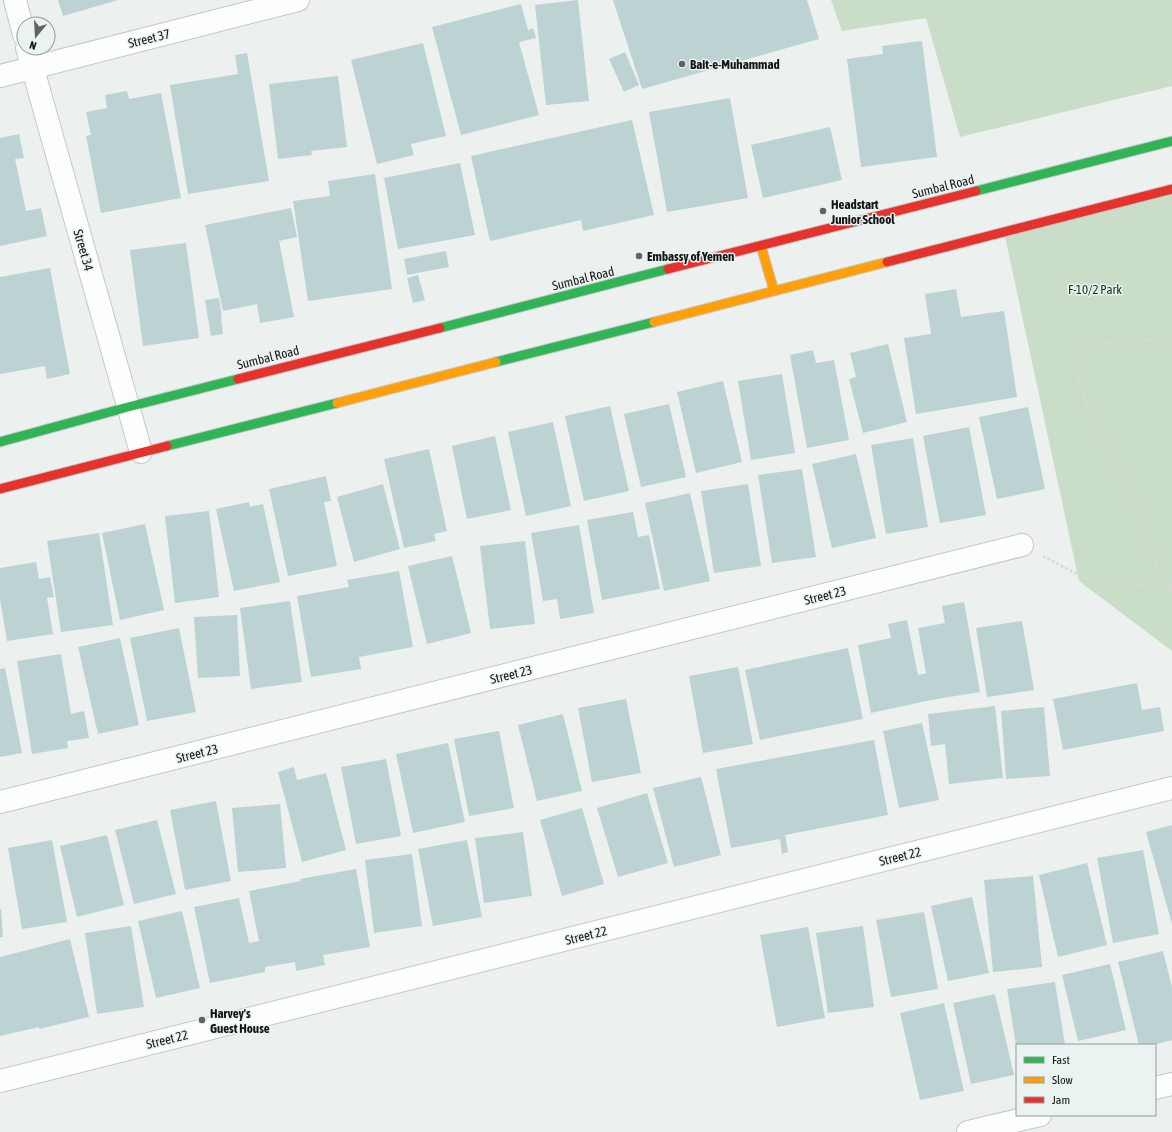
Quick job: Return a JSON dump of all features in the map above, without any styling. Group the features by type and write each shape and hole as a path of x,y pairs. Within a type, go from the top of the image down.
{"street":[{"path":"15,0 19,16"},
{"name":"Street 37","path":"0,76 30,58 298,0"},
{"name":"Street 34","path":"30,58 141,452"},
{"name":"Sumbal Road","path":"0,442 128,406 1172,141"},
{"path":"0,490 141,452 1172,189"},
{"path":"761,246 774,291"},
{"name":"Street 23","path":"0,802 1022,545"},
{"name":"Street 22","path":"0,1081 1172,788"},
{"path":"1156,1088 1172,1084"},
{"path":"968,1132 1036,1116"}],"path":[{"path":"1172,341 1144,340 1103,343 1087,349 1078,365 1079,378 1091,415 1122,473 1138,512 1152,557 1167,584 1172,588"},
{"path":"1022,545 1075,573 1108,588 1167,584"}],"green space":[{"path":"831,0 1172,0 1172,86 960,137 926,18 842,31"},
{"name":"F-10/2 Park","path":"1172,189 1172,651 1079,581 1004,232"}],"building":[{"path":"58,0 118,0 63,16"},
{"path":"578,0 589,101 546,105 535,5"},
{"name":"Bait-e-Muhammad","path":"613,0 807,0 819,39 642,89"},
{"path":"521,4 528,30 533,28 536,38 519,42 539,115 461,135 432,27"},
{"path":"922,41 937,157 861,167 847,59 883,54 882,46"},
{"path":"423,43 446,136 411,144 414,155 377,164 351,60"},
{"path":"625,52 639,85 624,92 609,59"},
{"path":"247,53 269,181 188,194 170,85 238,74 235,55"},
{"path":"338,76 347,147 311,151 312,155 278,159 269,84"},
{"path":"127,91 129,99 161,93 181,198 101,213 86,136 91,135 86,112 107,108 105,95"},
{"path":"730,98 748,198 667,212 649,112"},
{"path":"632,120 654,215 583,231 581,220 490,241 471,156"},
{"path":"830,127 842,180 763,198 751,145"},
{"path":"19,134 24,158 15,159 26,211 41,208 47,236 0,246 0,138"},
{"path":"460,163 475,235 398,249 384,178"},
{"path":"375,174 392,289 308,301 293,201 330,196 328,181"},
{"path":"291,208 297,237 279,241 294,317 260,323 257,304 223,311 205,225"},
{"path":"186,243 199,338 143,346 130,250"},
{"path":"446,251 449,267 407,275 404,259"},
{"path":"50,268 70,374 47,379 45,366 0,374 0,277"},
{"path":"418,275 425,300 413,303 407,278"},
{"path":"956,289 961,317 1004,311 1017,397 916,414 904,338 931,334 925,294"},
{"path":"219,298 223,334 211,336 205,300"},
{"path":"888,344 907,422 863,433 849,379 856,377 850,353"},
{"path":"813,350 816,363 834,360 849,440 807,448 790,355"},
{"path":"782,374 795,453 751,460 738,381"},
{"path":"723,381 742,462 696,473 677,392"},
{"path":"669,404 686,477 641,487 624,414"},
{"path":"610,406 629,491 584,501 565,416"},
{"path":"1028,407 1045,489 997,499 979,417"},
{"path":"553,422 571,506 526,516 508,432"},
{"path":"969,427 986,515 940,523 923,436"},
{"path":"495,436 511,510 467,519 452,446"},
{"path":"913,438 928,527 886,534 871,445"},
{"path":"429,449 447,531 434,534 436,541 404,548 384,459"},
{"path":"856,454 876,538 832,548 812,464"},
{"path":"802,469 816,557 772,563 758,475"},
{"path":"326,476 331,501 324,502 337,566 288,576 269,489"},
{"path":"383,484 400,549 354,562 337,497"},
{"path":"748,484 761,566 714,573 701,491"},
{"path":"690,493 710,581 664,591 645,503"},
{"path":"249,502 250,507 263,504 280,582 234,591 216,509"},
{"path":"209,511 219,597 175,603 165,516"},
{"path":"633,512 638,537 649,535 660,589 602,600 587,520"},
{"path":"145,524 164,610 120,620 102,533"},
{"path":"579,525 594,613 560,619 557,599 543,601 531,533"},
{"path":"99,533 113,625 61,632 47,541"},
{"path":"525,541 535,624 490,629 480,546"},
{"path":"452,556 471,633 427,644 408,566"},
{"path":"36,562 39,579 50,577 54,597 47,598 53,634 7,641 0,599 0,568"},
{"path":"399,571 413,647 359,657 361,669 311,677 297,596 349,587 347,580"},
{"path":"290,601 302,682 251,689 240,608"},
{"path":"964,602 980,692 931,700 871,713 858,645 891,638 888,624 907,620 918,675 926,673 918,628 945,623 942,606"},
{"path":"237,615 240,676 198,678 194,617"},
{"path":"1022,621 1034,690 987,697 976,628"},
{"path":"179,628 196,712 147,721 130,638"},
{"path":"120,638 139,725 98,734 78,647"},
{"path":"848,648 863,719 760,740 745,670"},
{"path":"61,654 71,714 84,711 89,738 67,741 68,748 32,754 17,661"},
{"path":"738,667 753,744 703,753 689,676"},
{"path":"5,668 22,753 0,757 0,669"},
{"path":"1137,683 1142,710 1160,707 1164,731 1063,750 1053,699"},
{"path":"626,699 641,773 592,782 578,708"},
{"path":"995,706 1003,778 949,784 945,744 931,746 928,714"},
{"path":"1044,707 1050,776 1006,779 1001,711"},
{"path":"563,714 582,791 537,801 518,725"},
{"path":"922,723 939,800 899,808 883,731"},
{"path":"499,731 514,808 469,816 454,739"},
{"path":"874,740 888,815 785,835 788,852 782,854 780,839 731,848 716,769"},
{"path":"448,743 465,822 413,833 396,754"},
{"path":"386,759 401,836 356,844 341,767"},
{"path":"294,767 297,780 326,773 346,850 302,862 278,772"},
{"path":"701,777 721,855 674,867 653,788"},
{"path":"647,793 668,863 618,877 597,808"},
{"path":"216,801 231,881 185,890 170,810"},
{"path":"280,804 286,868 238,872 232,808"},
{"path":"582,808 604,884 562,896 540,820"},
{"path":"157,820 176,894 134,904 115,830"},
{"path":"1172,825 1172,924 1146,832"},
{"path":"523,832 532,896 484,903 475,838"},
{"path":"107,835 124,905 77,917 60,846"},
{"path":"52,840 67,922 22,929 8,848"},
{"path":"467,840 482,917 433,926 418,849"},
{"path":"1143,850 1159,934 1113,943 1097,858"},
{"path":"412,854 422,926 374,933 365,860"},
{"path":"1087,863 1107,945 1058,957 1039,875"},
{"path":"356,869 370,947 323,955 325,965 296,971 295,962 265,967 265,972 210,983 194,907 239,898 249,943 259,941 249,891 301,881 300,879"},
{"path":"1033,876 1042,967 993,972 984,880"},
{"path":"972,897 989,973 948,981 931,906"},
{"path":"1,909 3,937 0,937"},
{"path":"182,911 200,988 156,998 138,921"},
{"path":"924,912 938,989 891,997 876,920"},
{"path":"131,926 144,1007 97,1014 85,933"},
{"path":"863,926 874,1007 828,1013 816,933"},
{"path":"808,927 825,1018 777,1027 760,935"},
{"path":"70,939 89,1017 39,1029 39,1027 0,1036 0,957"},
{"path":"1163,951 1172,987 1172,1040 1156,1044 1139,1044 1118,962"},
{"path":"1110,964 1126,1030 1078,1041 1062,975"},
{"path":"1055,982 1065,1044 1016,1045 1007,989"},
{"path":"995,994 1014,1075 971,1084 953,1003"},
{"path":"944,1003 964,1091 920,1100 900,1013"}],"traffic: fast":[{"path":"976,191 1172,141"},
{"path":"440,328 668,269"},
{"path":"496,362 654,322"},
{"path":"0,442 238,379"},
{"path":"167,446 337,403"}],"traffic: slow":[{"path":"761,246 774,291"},
{"path":"654,322 887,262"},
{"path":"337,403 496,362"}],"traffic: jam":[{"path":"887,262 1172,189"},
{"path":"668,269 976,191"},
{"path":"238,379 440,328"},
{"path":"0,489 167,446"}],"place":[{"name":"Bait-e-Muhammad","path":"682,64"},
{"name":"Headstart Junior School","path":"823,211"},
{"name":"Embassy of Yemen","path":"639,256"},
{"name":"Harvey's Guest House","path":"202,1020"}]}
